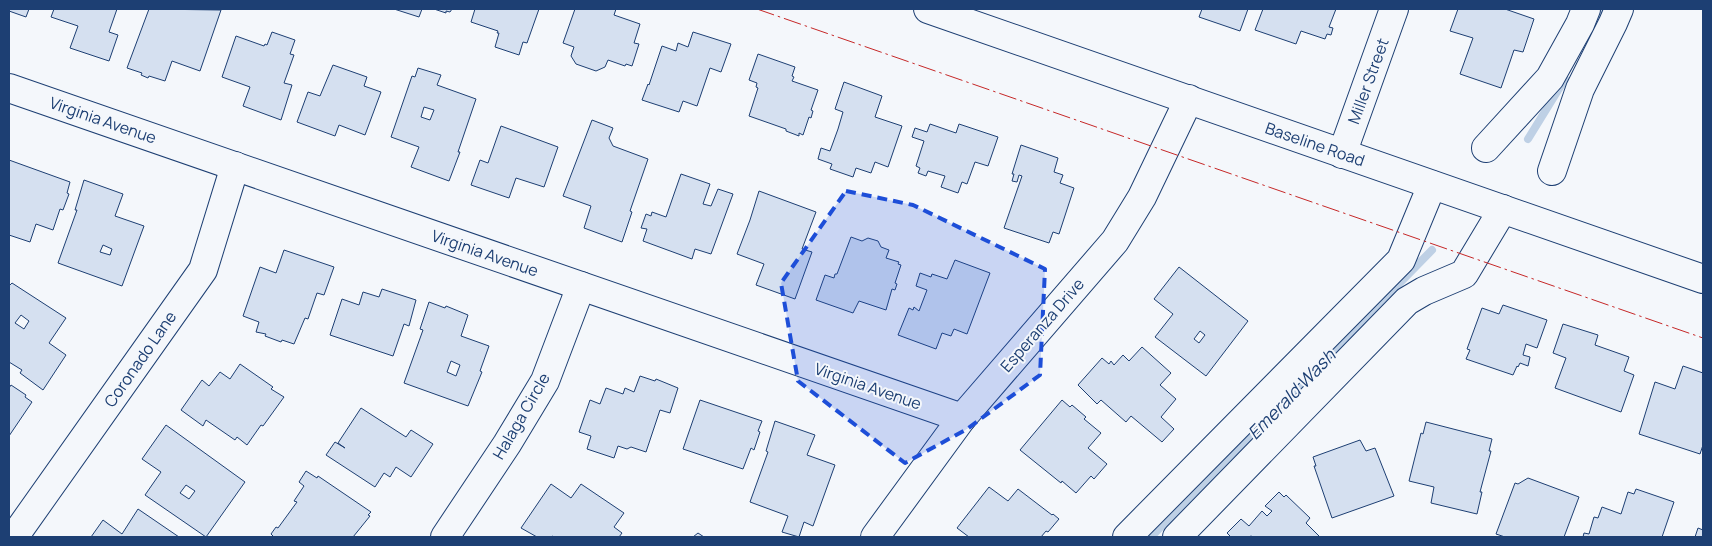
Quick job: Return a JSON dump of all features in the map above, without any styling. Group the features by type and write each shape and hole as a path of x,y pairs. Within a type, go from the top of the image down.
{"street":[{"name":"Baseline Road","path":"928,9 1703,278"},
{"name":"Miller Street","path":"1342,154 1394,9"},
{"path":"1486,148 1550,78 1580,24 1586,9"},
{"path":"1552,171 1580,89 1619,9"},
{"name":"Virginia Avenue","path":"9,88 962,418"},
{"name":"Esperanza Drive","path":"876,537 962,418 1115,241 1142,197 1188,99"},
{"name":"Coronado Lane","path":"14,537 203,270 235,166"},
{"path":"1127,537 1400,260 1432,185"},
{"path":"1177,537 1407,301 1424,291 1464,274 1503,210"},
{"name":"Halaga Circle","path":"445,537 545,381 581,286"}],"highlighted area":[{"path":"846,191 913,205 1045,269 1040,375 967,429 905,463 798,381 781,283"}],"building":[{"path":"9,9 29,9 26,17 9,11"},
{"path":"54,9 117,9 109,32 118,35 109,61 70,48 78,26 51,17"},
{"path":"149,9 221,10 200,71 172,61 165,81 149,76 148,78 141,75 142,73 127,68"},
{"path":"394,9 422,9 419,17"},
{"path":"434,9 452,9 450,12 446,11 446,13"},
{"path":"475,9 539,9 527,43 523,42 519,55 495,47 498,31 471,22"},
{"path":"575,9 616,9 614,15 640,24 634,43 639,44 632,66 626,64 625,66 608,60 605,67 596,71 576,64 571,56 574,47 563,43"},
{"path":"1202,9 1248,9 1240,31 1199,17"},
{"path":"1263,9 1336,9 1329,27 1333,28 1331,35 1327,34 1325,39 1301,31 1296,44 1255,30"},
{"path":"1458,9 1505,9 1534,19 1523,52 1514,50 1501,88 1460,74 1473,38 1450,31"},
{"path":"272,32 295,40 290,54 294,55 284,83 292,85 281,120 243,106 250,87 222,77 236,36 264,46 265,44 267,45"},
{"path":"693,32 731,44 721,72 710,68 697,106 683,101 679,112 642,100 662,46 676,51 678,43 688,47"},
{"path":"758,54 795,67 792,81 818,90 811,110 813,111 811,118 809,117 803,135 799,133 799,136 786,131 786,129 749,116 758,88 756,87 757,83 749,80"},
{"path":"333,65 367,77 364,86 381,92 365,135 339,125 335,136 297,122 308,92 320,96"},
{"path":"418,68 441,75 437,85 476,99 449,181 411,167 419,147 391,137 412,76 415,77","holes":["424,107 434,110 430,120 421,117"]},
{"path":"844,82 882,96 875,117 902,126 888,167 875,162 871,173 856,168 853,177 830,169 832,164 818,159 821,148 830,151 838,129 843,112 835,109"},
{"path":"592,120 613,128 609,138 613,146 648,159 630,211 632,212 622,242 584,228 591,206 563,196"},
{"path":"930,124 956,133 959,124 998,137 988,166 975,162 967,184 962,182 958,193 941,187 945,176 928,171 926,176 918,173 920,168 916,166 924,141 912,137 915,128 927,132"},
{"path":"501,126 558,147 544,187 516,178 509,198 471,185 480,160 488,163"},
{"path":"1021,145 1058,158 1054,172 1063,175 1060,183 1074,188 1059,234 1053,232 1049,243 1004,228 1022,176 1019,175 1017,182 1012,181 1014,174 1012,174"},
{"path":"9,160 70,182 67,193 69,194 63,210 60,209 53,230 36,224 30,242 9,235"},
{"path":"681,174 710,184 703,204 711,206 718,189 733,194 711,254 695,249 692,259 643,241 647,229 641,228 646,214 651,216 652,212 666,217"},
{"path":"84,180 123,194 115,216 144,226 122,286 58,263 77,210 75,210","holes":["103,245 112,249 110,255 100,252"]},
{"path":"759,191 816,212 802,249 812,252 795,299 756,285 764,264 737,254"},
{"path":"851,237 862,241 868,238 878,241 881,247 889,250 886,258 899,262 898,264 901,265 895,283 897,284 895,290 892,289 886,310 859,301 853,313 816,300 825,275 834,278 835,274 837,274"},
{"path":"284,250 334,267 324,295 317,293 308,319 305,318 294,344 282,340 281,342 265,336 266,334 256,332 259,322 243,316 260,267 276,273"},
{"path":"955,260 990,273 967,334 954,329 951,336 942,333 936,349 898,335 909,308 913,310 914,307 919,311 927,290 916,286 920,273 931,277 932,274 947,279"},
{"path":"1179,267 1248,321 1206,376 1155,337 1173,314 1154,299","holes":["1200,331 1205,335 1199,343 1194,339"]},
{"path":"12,283 66,318 49,343 66,355 43,390 20,373 22,370 9,362 9,286","holes":["21,315 29,321 24,329 15,323"]},
{"path":"382,289 416,300 409,326 404,324 393,356 330,335 342,299 359,305 363,292 379,297"},
{"path":"429,302 445,308 446,306 468,315 461,336 489,346 480,371 482,372 468,406 404,383 423,330 420,329","holes":["451,361 460,365 456,376 447,372"]},
{"path":"1503,305 1547,320 1537,348 1526,344 1523,355 1530,357 1528,366 1520,363 1513,375 1466,359 1470,350 1467,349 1482,308 1499,314"},
{"path":"1563,324 1598,335 1595,345 1629,357 1624,371 1634,375 1621,412 1555,388 1566,358 1553,353"},
{"path":"1142,347 1171,373 1160,385 1176,399 1161,417 1174,429 1162,442 1131,416 1126,422 1101,400 1097,404 1078,385 1102,358 1109,364 1111,361 1114,365 1123,355 1129,361"},
{"path":"240,364 284,397 247,445 237,437 235,440 206,420 203,426 181,410 202,380 209,386 220,372 230,379"},
{"path":"1683,366 1703,373 1703,445 1700,454 1639,434 1655,382 1675,389"},
{"path":"640,376 655,381 656,379 678,388 670,413 660,410 646,452 631,447 627,449 618,446 614,458 587,449 591,436 579,432 590,400 600,404 606,388 623,394 625,388 634,392"},
{"path":"11,385 26,395 25,397 32,402 9,436 9,388"},
{"path":"700,400 762,421 754,450 751,448 743,469 683,449"},
{"path":"1062,400 1070,407 1072,405 1086,417 1084,419 1101,433 1088,448 1107,464 1094,479 1091,476 1076,493 1020,450"},
{"path":"361,408 406,437 411,430 433,444 411,477 396,467 390,477 384,473 375,487 326,455 335,442 345,448 338,443"},
{"path":"775,421 815,435 807,455 835,465 813,526 804,522 799,537 782,532 788,516 750,502 768,452 766,451"},
{"path":"1426,422 1492,439 1477,514 1431,503 1434,487 1409,481 1421,433 1423,434"},
{"path":"166,425 245,482 206,537 145,495 161,472 142,459","holes":["186,485 195,491 189,499 180,493"]},
{"path":"1360,440 1366,451 1375,448 1394,496 1332,518 1314,466 1316,466 1313,457"},
{"path":"306,471 317,478 318,476 371,512 368,515 370,516 353,537 273,537 271,534 276,527 278,528 297,502 294,501 304,486 299,482"},
{"path":"1528,478 1579,497 1564,537 1505,537 1496,534 1515,483 1518,484"},
{"path":"551,484 571,498 581,484 624,513 614,527 622,533 619,537 537,537 521,528"},
{"path":"989,487 1008,501 1018,489 1059,519 1041,537 969,537 957,528"},
{"path":"1636,489 1674,502 1662,537 1583,537 1584,533 1589,534 1594,517 1598,518 1602,507 1621,514 1628,492 1634,494"},
{"path":"1279,492 1284,497 1286,495 1310,518 1306,523 1320,537 1231,537 1227,533 1241,519 1249,526 1262,511 1267,516 1272,511 1265,506"},
{"path":"138,509 179,537 91,537 103,520 122,534"},
{"path":"1698,528 1703,530 1703,537 1695,537"},
{"path":"698,533 704,537 693,537"}],"waterway":[{"name":"Emerald Wash","path":"1593,27 1602,9"},
{"name":"Emerald Wash","path":"1528,139 1565,79"},
{"name":"Emerald Wash","path":"1151,537 1432,250"}],"power":[{"path":"757,9 1703,338"}]}
